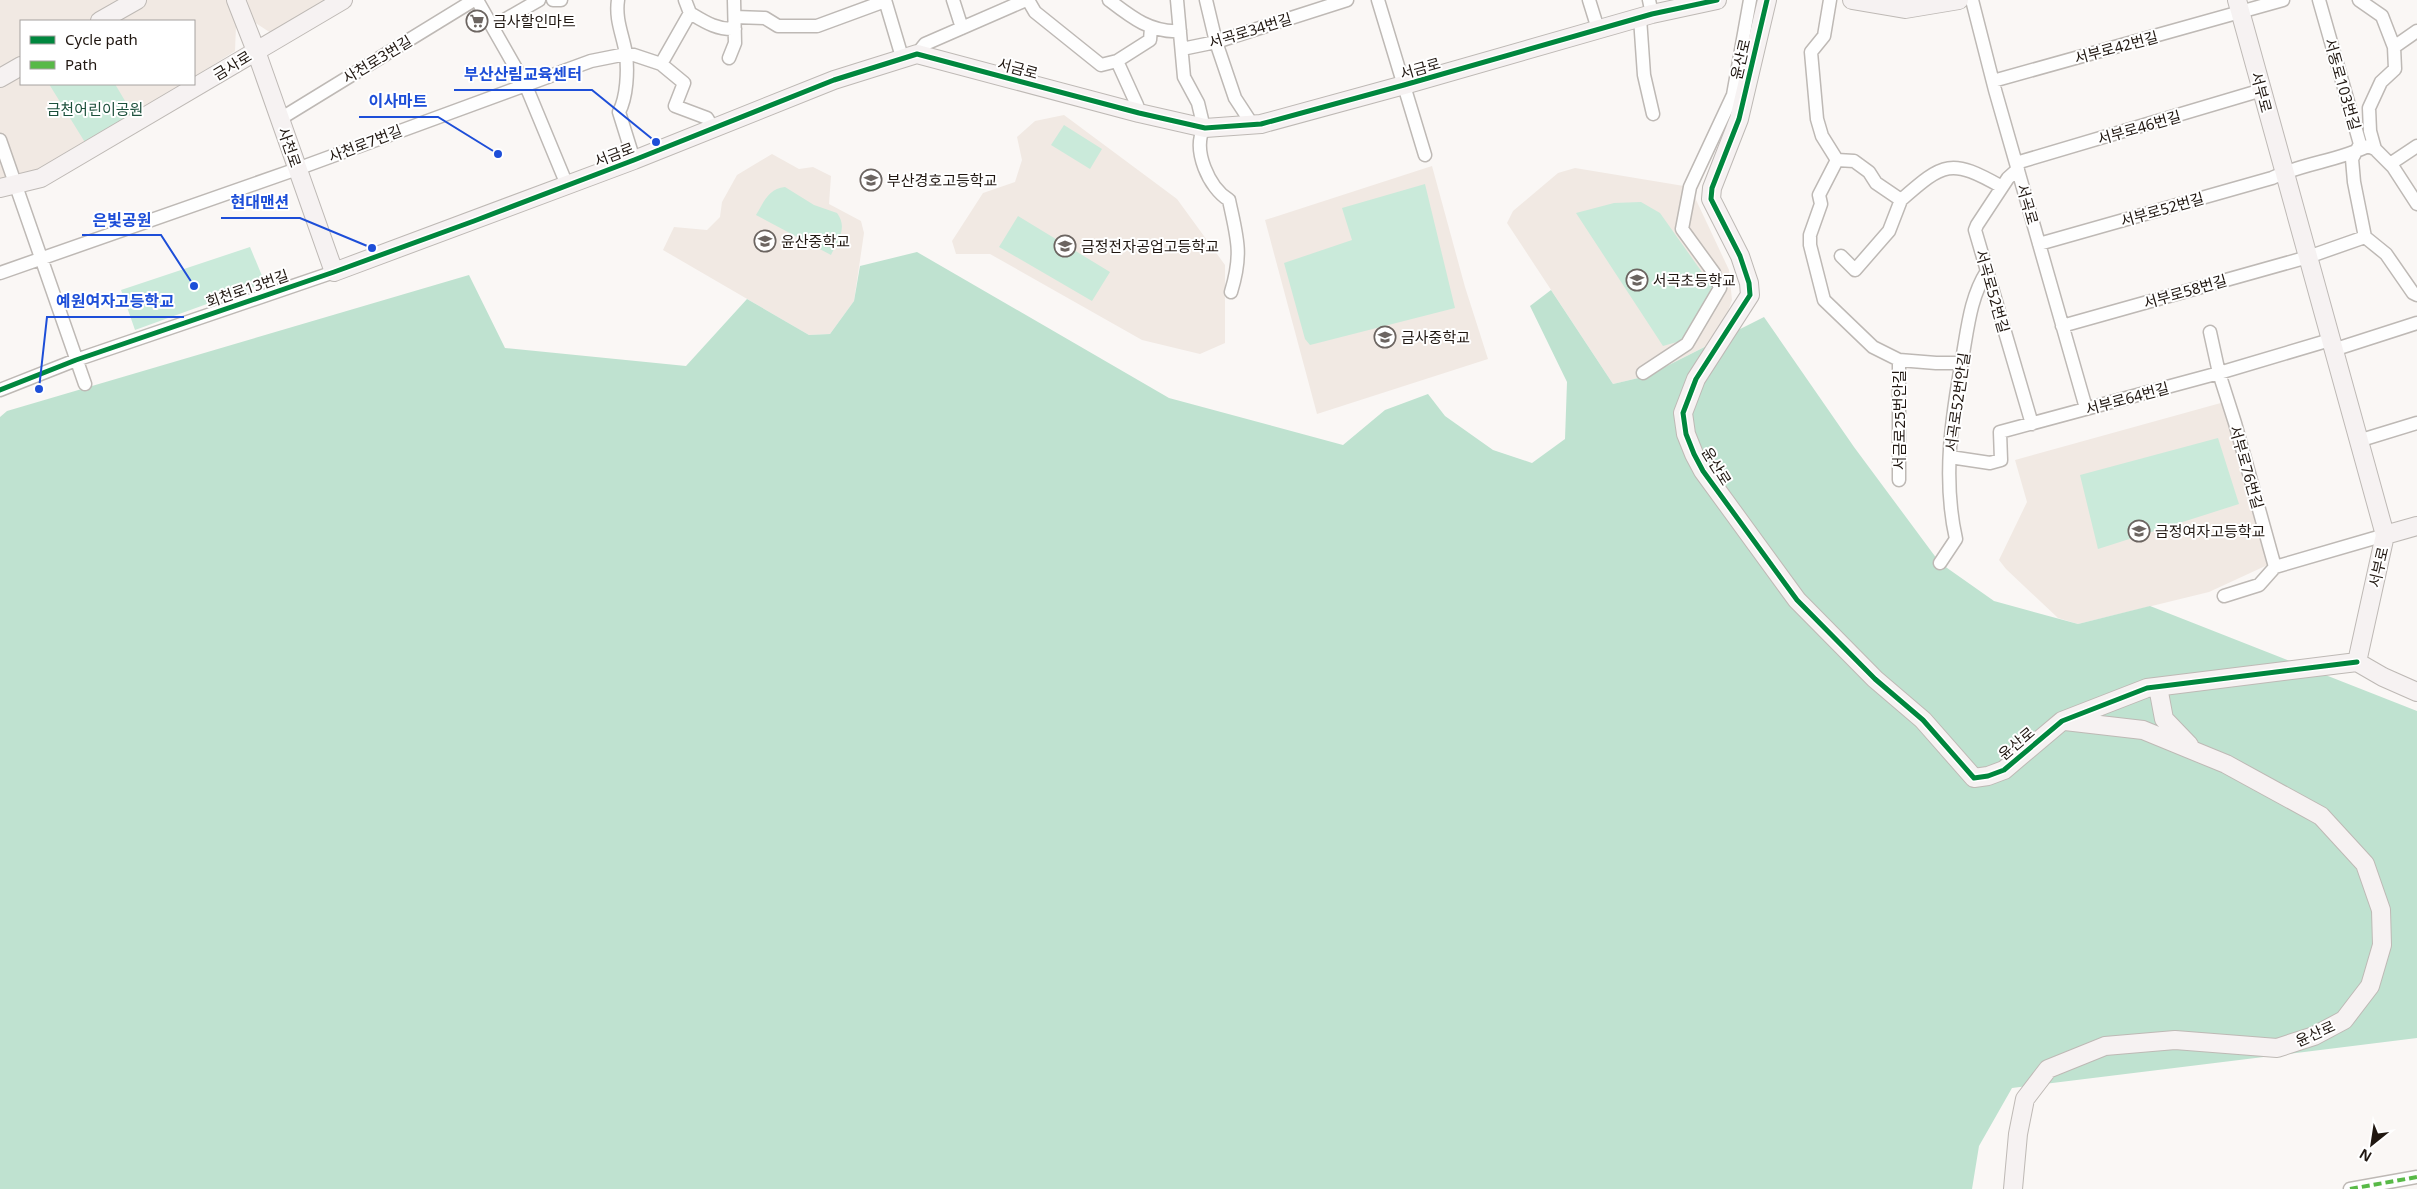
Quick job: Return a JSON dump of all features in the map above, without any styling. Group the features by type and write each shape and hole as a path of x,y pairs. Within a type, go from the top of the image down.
{"street":[{"path":"102,20 137,0"},
{"name":"사천로","path":"236,0 256,51 334,272"},
{"name":"금사로","path":"7,187 42,178 343,0"},
{"path":"476,0 494,26 526,86 567,185"},
{"name":"사천로3번길","path":"280,119 476,0"},
{"path":"494,26 539,0"},
{"path":"553,0 561,0"},
{"path":"616,0 619,27 626,54 624,102 620,112 634,160"},
{"path":"685,0 690,13 722,30 735,23 765,18 778,26 817,26 885,1 910,56 925,44 1027,0 1035,12 1101,65 1117,61 1150,40 1152,28"},
{"path":"729,58 735,43 734,0"},
{"path":"953,0 962,28"},
{"path":"1108,0 1134,19 1152,28 1168,32 1180,31"},
{"path":"1177,0 1184,77 1198,103 1204,128 1200,135 1202,159 1220,195 1229,200 1240,253 1239,268 1231,292"},
{"path":"1206,0 1216,42 1236,98 1252,124"},
{"name":"서곡로34번길","path":"1182,49 1216,42 1347,0"},
{"path":"1378,0 1425,155"},
{"path":"1589,0 1598,30"},
{"path":"1643,373 1687,344 1720,288 1714,273 1682,230 1690,187 1732,95 1750,0"},
{"name":"윤산로","path":"1767,0 1739,119 1712,188 1711,199 1740,256 1750,283 1750,295 1696,379 1682,413 1686,434 1703,471 1796,600 1875,679 1923,720 1974,778 1988,776 2004,770 2062,721 2142,730 2226,764 2321,816 2365,864 2380,910 2382,945 2370,986 2344,1020 2314,1036 2277,1048 2175,1040 2105,1046 2048,1069 2025,1100 2018,1134 2013,1189"},
{"path":"1830,0 1824,36 1811,52 1817,119 1822,136 1838,160 1854,161 1869,172 1876,183 1902,200"},
{"path":"1852,0 1905,10 1959,0"},
{"name":"서곡로","path":"1972,0 1993,81 2086,408"},
{"path":"2238,6 2283,0"},
{"name":"서동로103번길","path":"2319,0 2360,144 2352,159 2354,182 2365,237"},
{"path":"2359,0 2382,16 2394,47 2395,69 2381,82 2369,108 2375,149"},
{"name":"서금로","path":"334,272 634,160 834,80 910,56 1204,128 1252,124 1404,85 1598,30 1647,10 1708,1"},
{"name":"서부로42번길","path":"1993,81 2238,6"},
{"name":"서부로","path":"2238,6 2385,535 2357,662"},
{"path":"1647,10 1644,75 1653,114"},
{"path":"661,64 690,13"},
{"path":"2394,47 2417,31"},
{"name":"사천로7번길","path":"0,273 297,169 443,114 526,86 591,60 626,54 661,64 684,83 675,106 707,118 713,128"},
{"path":"1117,61 1138,105 1139,113"},
{"path":"0,78 20,67"},
{"name":"서부로46번길","path":"2017,166 2262,90"},
{"path":"0,140 7,187 41,259 85,384"},
{"path":"2284,172 2356,152 2368,146 2375,149 2390,164 2417,204"},
{"path":"2390,164 2417,146"},
{"name":"서금로25번안길","path":"1838,160 1819,195 1821,204 1810,235 1810,245 1824,300 1873,347 1899,360 1962,363"},
{"name":"서곡로52번길","path":"2017,166 1976,225 1975,230 2032,424"},
{"path":"1842,256 1855,270 1889,231 1902,200 1928,176 1950,167 1973,171 2002,187"},
{"name":"서부로52번길","path":"2039,244 2272,178 2284,172"},
{"path":"2308,257 2365,237 2386,254 2413,293 2417,295"},
{"name":"서부로58번길","path":"2062,326 2308,257"},
{"name":"서곡로52번안길","path":"1940,563 1956,539 1949,508 1952,420 1972,303 1987,270"},
{"name":"회천로13번길","path":"0,390 76,360 334,272"},
{"path":"2332,345 2417,323"},
{"name":"서부로76번길","path":"2210,332 2219,373 2235,423 2275,568"},
{"name":"서부로64번길","path":"1950,457 1990,463 2001,460 2000,432 2219,373 2332,345"},
{"name":"서금로25번안길","path":"1899,360 1899,480"},
{"path":"2358,441 2417,423"},
{"path":"2224,596 2259,585 2275,568 2417,526"},
{"path":"2062,721 2146,688 2357,662 2383,677 2417,692"},
{"path":"2158,687 2164,719 2196,752"},
{"path":"2350,1189 2417,1177"}],"shaded area":[{"path":"0,0 227,0 236,26 235,51 195,76 195,20 20,20 20,85 181,85 64,159 13,180 0,182"},
{"path":"247,0 325,0 271,33 254,22"},
{"path":"1064,115 1177,199 1225,265 1225,343 1200,354 1142,340 990,254 956,254 952,241 983,193 1015,182 1022,160 1017,137 1035,121"},
{"name":"윤산중학교","path":"772,154 799,169 813,167 831,176 829,204 861,221 864,233 854,301 830,334 809,335 663,250 674,227 707,230 720,217 722,202 737,175"},
{"path":"1432,166 1465,287 1488,359 1317,414 1265,220"},
{"name":"서곡초등학교","path":"1575,168 1690,187 1729,270 1732,300 1718,340 1647,376 1613,384 1507,223 1513,211 1558,173"},
{"name":"금정여자고등학교","path":"2228,401 2274,562 2209,592 2078,624 2058,618 2006,569 1999,560 2027,502 2015,460"}],"green space":[{"name":"금천어린이공원","path":"50,85 116,85 134,116 86,144"},
{"path":"1064,125 1102,149 1090,169 1051,145"},
{"path":"1425,184 1455,308 1310,345 1305,339 1284,263 1352,240 1342,208"},
{"path":"785,187 814,205 837,213 842,229 831,255 756,215 770,193"},
{"path":"1641,202 1660,213 1714,289 1684,340 1663,346 1576,213 1614,203"},
{"path":"1018,216 1110,272 1092,301 999,247"},
{"path":"250,247 265,283 135,330 121,290"},
{"path":"917,252 1169,398 1343,445 1385,410 1428,394 1445,416 1493,450 1532,463 1565,439 1567,382 1530,306 1551,290 1613,384 1647,376 1764,317 1854,447 1940,563 1994,601 2078,624 2150,606 2417,711 2417,1038 2012,1088 1979,1146 1972,1189 0,1189 0,417 7,411 469,275 505,348 686,366 747,299 809,335 830,334 854,301 860,266"},
{"path":"2218,438 2239,504 2098,549 2080,475"}],"marked path":[{"path":"2350,1189 2417,1177"}],"cycle path":[{"path":"0,390 76,360 334,272 474,221 634,160 834,80 917,54 1139,113 1205,128 1261,124 1652,14 1717,0"},
{"path":"1767,0 1739,119 1712,188 1711,199 1740,256 1749,283 1750,295 1696,379 1683,413 1686,434 1703,471 1797,600 1875,679 1923,720 1974,778 1988,776 2004,770 2062,721 2147,688 2357,662"}],"place":[{"name":"금사할인마트","path":"477,21"},
{"name":"부산산림교육센터","path":"656,142"},
{"name":"이사마트","path":"498,154"},
{"name":"부산경호고등학교","path":"871,180"},
{"name":"윤산중학교","path":"765,241"},
{"name":"금정전자공업고등학교","path":"1065,246"},
{"name":"현대맨션","path":"372,248"},
{"name":"서곡초등학교","path":"1637,280"},
{"name":"은빛공원","path":"194,286"},
{"name":"금사중학교","path":"1385,337"},
{"name":"예원여자고등학교","path":"39,389"},
{"name":"금정여자고등학교","path":"2139,531"}]}
